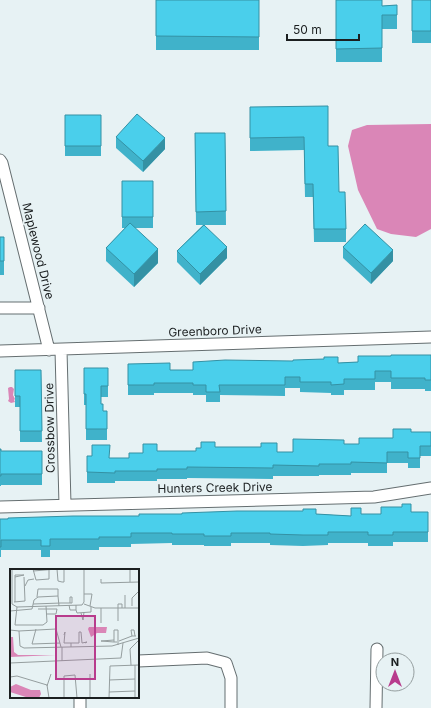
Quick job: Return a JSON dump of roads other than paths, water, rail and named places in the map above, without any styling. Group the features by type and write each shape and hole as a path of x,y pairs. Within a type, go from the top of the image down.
{"street":[{"name":"Maplewood Drive","path":"0,160 2,162 49,350"},
{"path":"0,308 39,308"},
{"name":"Greenboro Drive","path":"0,351 431,337"},
{"name":"Crossbow Drive","path":"61,350 65,505"},
{"name":"Hunters Creek Drive","path":"0,507 374,497 431,488"},
{"path":"376,708 377,649"},
{"path":"139,661 207,658 226,663 231,678 231,708"}]}
